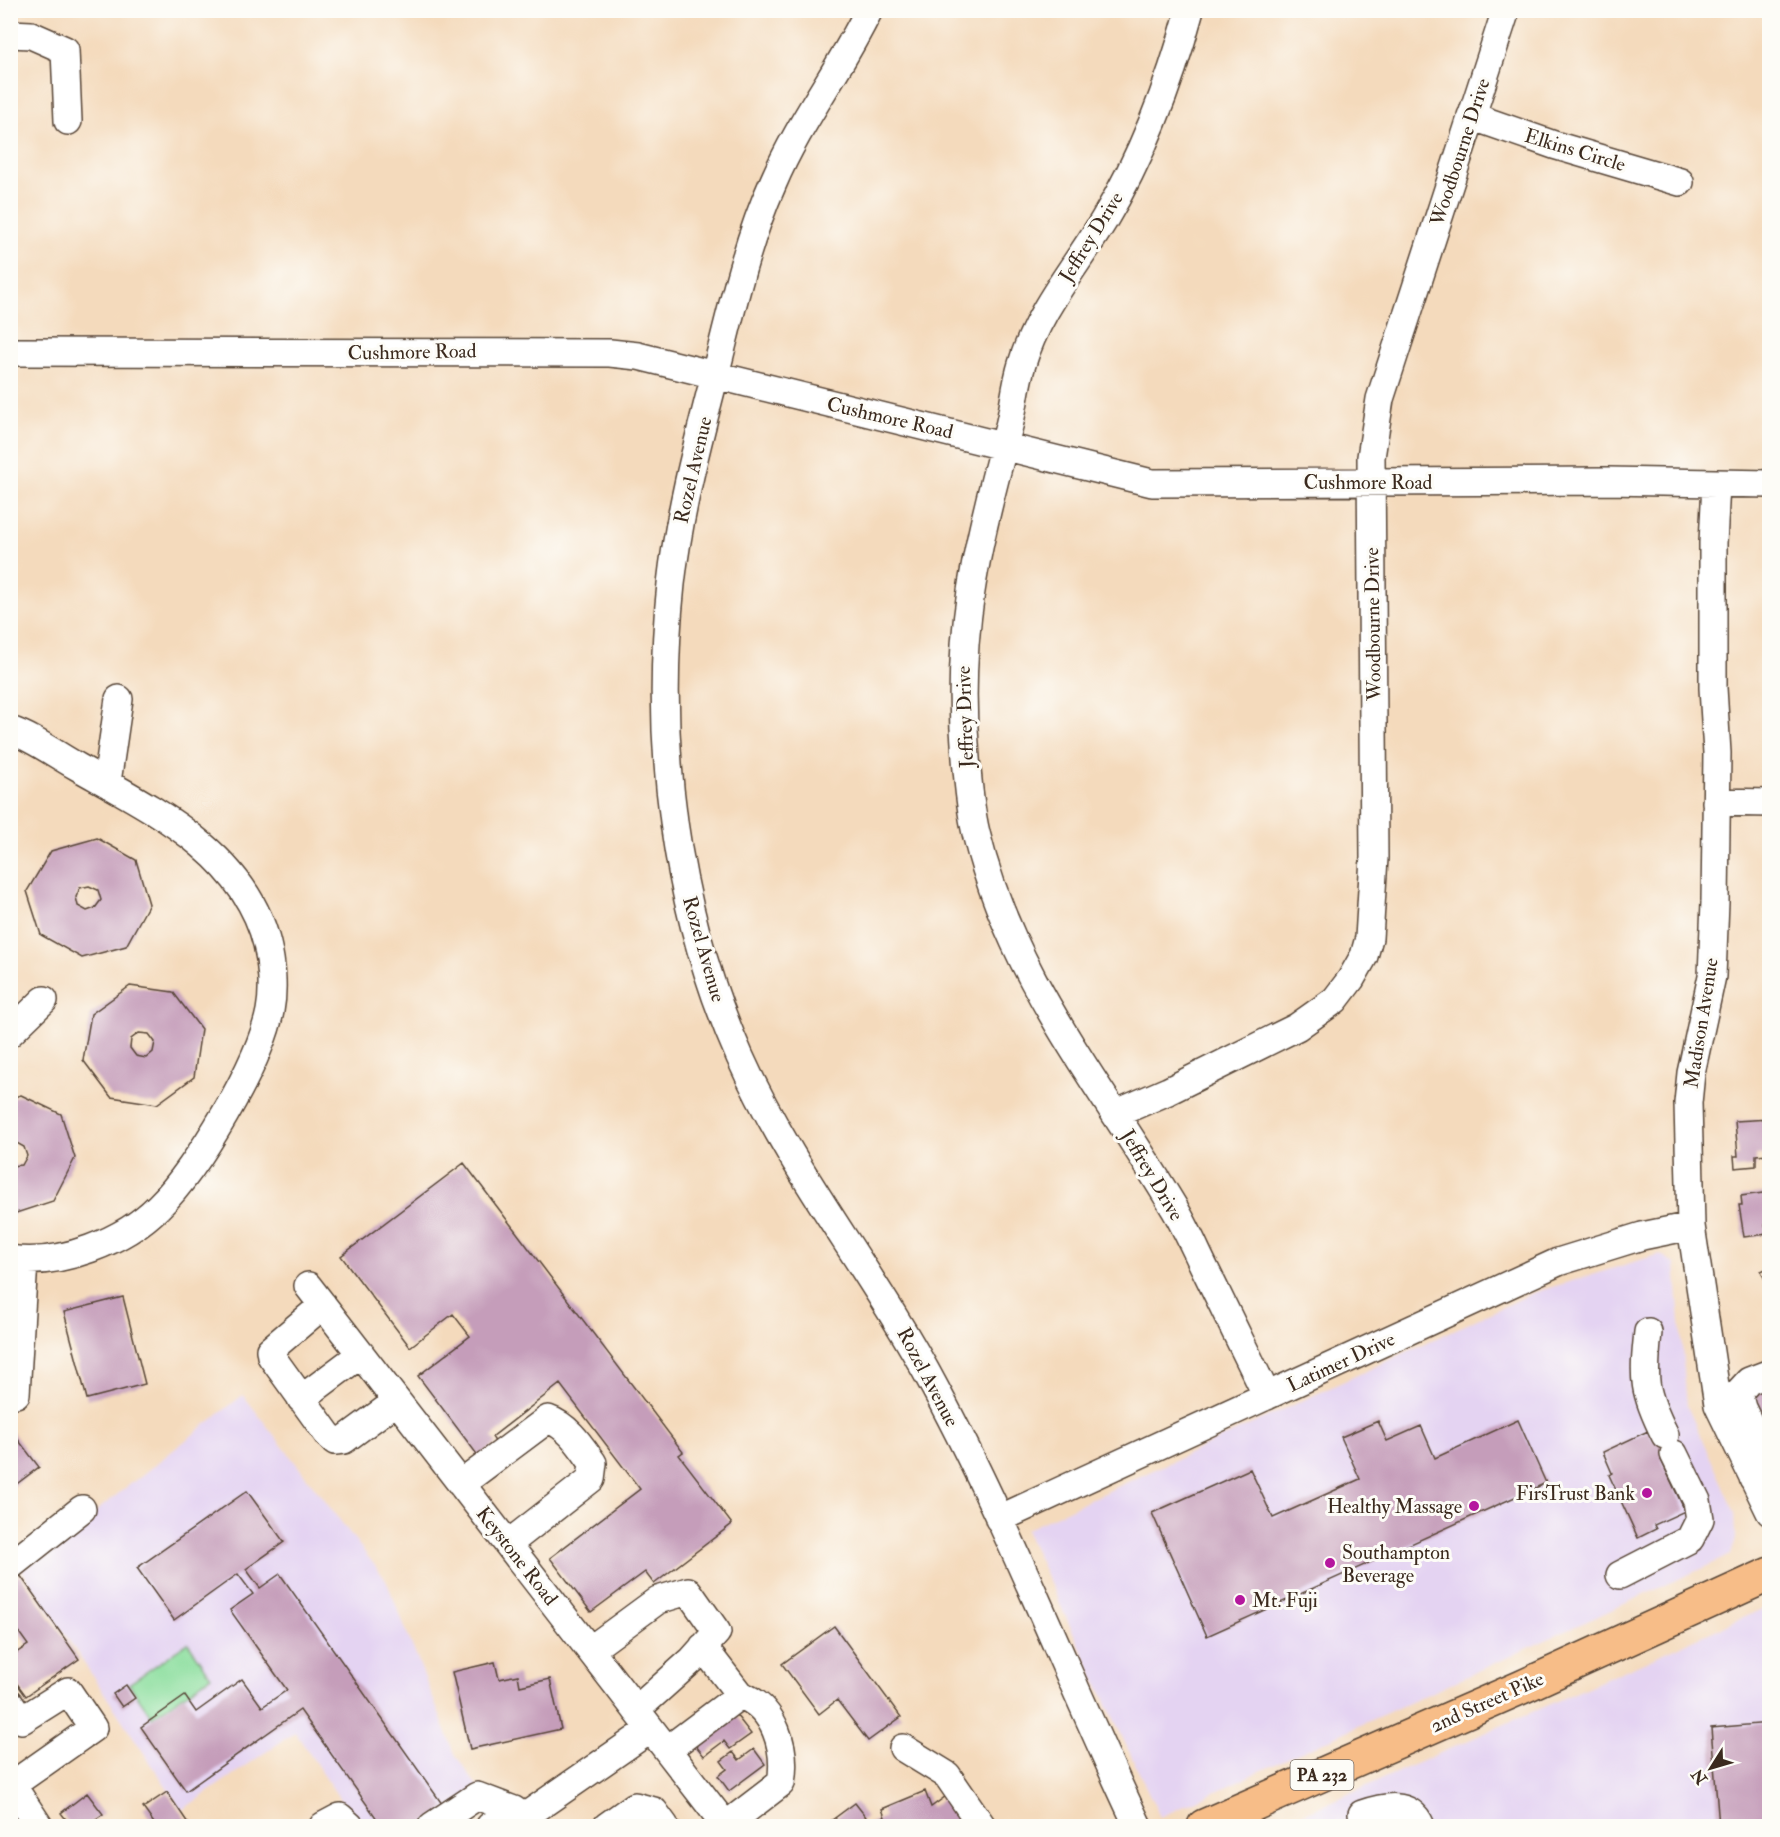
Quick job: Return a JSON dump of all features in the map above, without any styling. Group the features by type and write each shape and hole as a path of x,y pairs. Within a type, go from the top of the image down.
{"main road":[{"name":"2nd Street Pike","path":"1204,1827 1522,1687 1770,1574"}],"street":[{"name":"Rozel Avenue","path":"869,10 840,64 791,145 773,181 746,254 682,516 672,580 665,659 669,782 685,885 714,990 737,1051 765,1111 795,1165 898,1321 968,1452 1138,1827"},
{"name":"Jeffrey Drive","path":"1190,10 1164,95 1131,171 1105,219 1050,301 1034,331 1020,371 1004,445 989,497 968,598 962,685 969,797 983,859 1015,947 1044,1003 1175,1209 1267,1395"},
{"name":"Woodbourne Drive","path":"1115,1114 1168,1091 1315,1016 1335,1000 1352,979 1364,956 1369,938 1374,858 1371,457 1380,399 1506,10"},
{"path":"10,34 31,35 65,50 68,121"},
{"name":"Elkins Circle","path":"1471,116 1680,182"},
{"name":"Cushmore Road","path":"10,352 610,353 638,356 1152,483 1608,481 1770,484"},
{"name":"Madison Avenue","path":"1716,484 1713,566 1716,802 1712,976 1691,1073 1688,1103 1691,1226 1718,1405 1764,1471 1770,1512"},
{"path":"107,782 119,699"},
{"path":"10,730 107,782 175,824 206,848 232,874 252,909 267,942 272,974 270,1011 257,1052 201,1155 159,1207 125,1232 89,1249 57,1259 17,1260 16,1394"},
{"path":"1716,802 1770,803"},
{"path":"10,1034 44,1000"},
{"name":"Latimer Drive","path":"999,1519 1558,1262 1642,1236 1691,1226"},
{"name":"Keystone Road","path":"301,1399 271,1356 270,1350 316,1296 726,1826"},
{"path":"1620,1575 1690,1539 1700,1519 1697,1501 1652,1408 1644,1378 1648,1332"},
{"path":"361,1354 301,1399 328,1435 335,1441 344,1440 397,1401"},
{"path":"1764,1471 1739,1401 1742,1387 1749,1381 1770,1373"},
{"path":"461,1484 548,1419 561,1424 581,1447 593,1463 591,1479 508,1544"},
{"path":"10,1566 82,1509"},
{"path":"490,1827 523,1818 643,1719 717,1632 688,1591 658,1600 590,1650"},
{"path":"703,1647 740,1695 751,1699 769,1717 778,1737 784,1764 781,1783 726,1826"},
{"path":"10,1703 22,1720 68,1691 93,1728 11,1784 27,1822"},
{"path":"667,1750 740,1695"},
{"path":"903,1748 947,1775 982,1827"},
{"path":"432,1827 477,1796 523,1818"},
{"path":"1362,1814 1389,1805 1409,1812 1422,1827"},
{"path":"607,1827 635,1806 654,1811 666,1827"},
{"path":"323,1827 340,1817 350,1827"}],"shaded area":[{"path":"1660,1254 1675,1264 1687,1406 1735,1513 1736,1538 1731,1555 1160,1817 1025,1530 1533,1293"},
{"path":"243,1395 386,1580 455,1754 479,1789 423,1826 358,1826 295,1732 182,1810 22,1570"},
{"path":"1769,1606 1769,1826 1275,1826 1324,1805"}],"green space":[{"path":"188,1643 211,1676 152,1717 129,1684"}],"building":[{"path":"97,838 136,860 149,904 126,946 82,958 41,935 27,891 51,851","holes":["89,886 98,890 101,900 95,908 87,911 78,906 76,897 80,888"]},
{"path":"130,986 173,992 201,1029 194,1077 157,1104 111,1097 83,1060 91,1014","holes":["139,1033 149,1034 155,1042 153,1052 146,1058 136,1056 130,1048 131,1039"]},
{"path":"21,1095 61,1114 75,1158 53,1201 10,1215 10,1166 22,1165 27,1156 24,1147 15,1142 10,1143 10,1098"},
{"path":"1770,1119 1770,1154 1756,1155 1756,1166 1735,1168 1734,1156 1738,1156 1735,1121"},
{"path":"464,1163 683,1452 679,1455 732,1524 654,1584 645,1572 591,1612 550,1558 640,1489 560,1384 492,1437 496,1443 479,1457 418,1376 470,1336 453,1314 410,1347 341,1256"},
{"path":"1770,1192 1770,1224 1765,1225 1767,1234 1744,1237 1739,1205 1742,1205 1741,1196"},
{"path":"1770,1267 1770,1290 1761,1271"},
{"path":"123,1297 145,1384 87,1399 64,1312"},
{"path":"1770,1385 1770,1442 1748,1395"},
{"path":"1518,1420 1546,1483 1207,1636 1152,1513 1250,1469 1273,1518 1360,1479 1341,1437 1378,1421 1387,1441 1421,1426 1435,1458"},
{"path":"10,1429 39,1467 10,1489"},
{"name":"FirsTrust Bank","path":"1648,1431 1653,1441 1665,1435 1674,1454 1661,1460 1685,1511 1654,1525 1656,1529 1638,1538 1609,1475 1612,1473 1603,1452"},
{"path":"247,1491 284,1542 246,1569 260,1588 280,1574 445,1808 419,1826 382,1826 300,1710 186,1791 141,1727 185,1696 196,1712 242,1679 262,1707 287,1690 230,1610 253,1594 238,1574 174,1620 137,1568"},
{"path":"20,1575 79,1659 26,1696 10,1674 10,1657 28,1645 10,1620 10,1581"},
{"path":"834,1626 901,1717 868,1741 837,1700 819,1714 782,1664"},
{"path":"495,1662 499,1679 518,1675 520,1686 550,1679 561,1729 470,1749 452,1672"},
{"path":"126,1685 135,1698 122,1707 113,1694"},
{"path":"733,1711 751,1734 730,1749 724,1741 704,1756 692,1741"},
{"path":"1770,1723 1770,1826 1719,1826 1711,1728"},
{"path":"754,1749 765,1764 729,1791 718,1776 727,1769 721,1761 733,1752 739,1760"},
{"path":"925,1791 931,1807 949,1794 972,1826 863,1826 885,1817 882,1809"},
{"path":"167,1792 190,1826 156,1826 143,1808"},
{"path":"87,1793 103,1814 86,1826 71,1826 61,1813"},
{"path":"855,1803 866,1817 853,1826 824,1826"}],"place":[{"name":"FirsTrust Bank","path":"1647,1493"},
{"name":"Healthy Massage","path":"1474,1506"},
{"name":"Southampton Beverage","path":"1330,1563"},
{"name":"Mt. Fuji","path":"1240,1600"}]}
